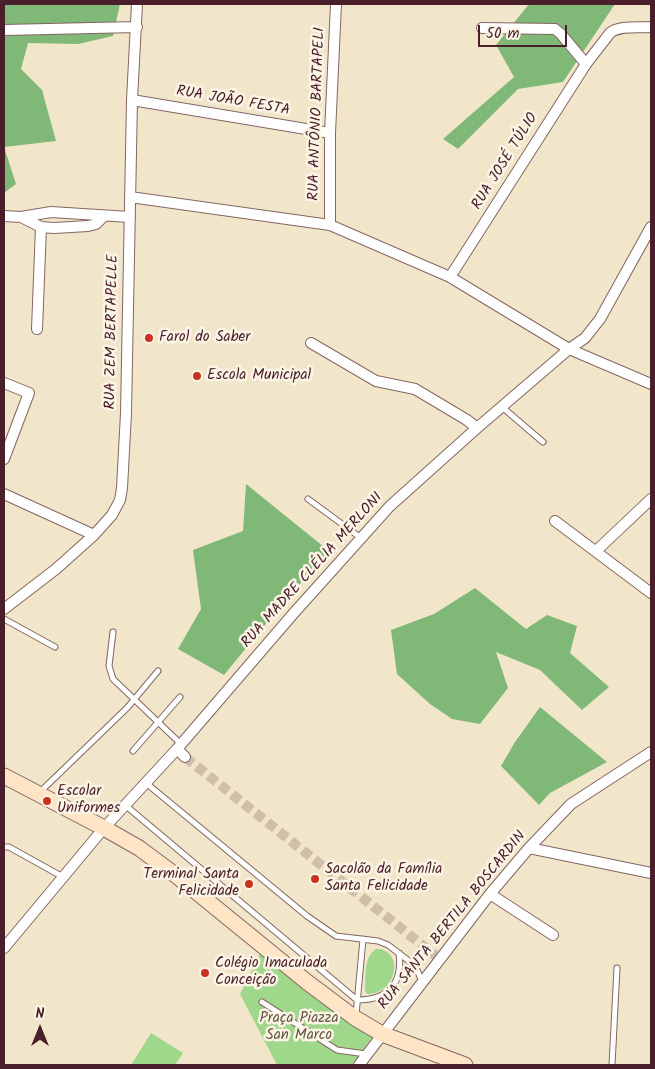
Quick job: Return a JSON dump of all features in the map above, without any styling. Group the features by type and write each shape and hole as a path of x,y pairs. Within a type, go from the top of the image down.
{"main road":[{"path":"4,776 139,848 355,1018 382,1034 439,1058 465,1065"}],"street":[{"name":"RUA ZEM BERTAPELLE","path":"4,609 56,569 94,534 112,515 120,500 126,413 132,100 137,4"},
{"name":"RUA ANTÔNIO BARTAPELI","path":"330,224 330,133 336,4"},
{"path":"4,30 137,27"},
{"name":"RUA JOSÉ TÚLIO","path":"450,277 586,64 613,30 651,27"},
{"path":"482,28 554,29 561,34 586,64"},
{"name":"RUA JOÃO FESTA","path":"132,100 330,133"},
{"path":"130,197 330,224 450,277 570,349 651,384"},
{"path":"4,216 51,212 130,217"},
{"path":"21,216 41,227 88,226 96,224 104,216"},
{"path":"37,329 41,227"},
{"name":"RUA MADRE CLÉLIA MERLONI","path":"4,948 104,828 146,783 181,750 293,614 390,506 477,428 585,338 600,319 651,227"},
{"path":"311,343 376,381 415,389 477,428"},
{"path":"4,383 29,394 4,459"},
{"path":"4,494 94,534"},
{"path":"596,551 651,498"},
{"path":"555,521 651,593"},
{"name":"RUA SANTA BERTILA BOSCARDIN","path":"359,1065 422,982 438,957 529,848 571,804 651,752"},
{"path":"529,848 651,873"},
{"path":"490,894 553,935"}],"lane":[{"path":"502,407 543,442"},
{"path":"308,499 361,538"},
{"path":"4,619 55,647"},
{"path":"113,632 109,666 113,679 159,722 181,750"},
{"path":"38,794 136,699 158,671"},
{"path":"133,751 180,697"},
{"path":"146,783 307,916 336,936 383,942 409,961 417,970 422,982"},
{"path":"125,805 357,1000 371,1000 381,997 390,990 400,972 399,953"},
{"path":"4,847 9,847 63,877"},
{"path":"355,1018 363,939"},
{"path":"612,1065 617,968"},
{"path":"262,1002 336,1050 367,1054"}],"green space":[{"path":"4,4 120,4 113,36 78,44 28,43 21,69 42,90 56,141 4,147"},
{"path":"529,4 615,4 563,82 518,89 458,149 443,139 514,77 496,45"},
{"path":"4,147 16,184 4,193"},
{"path":"246,484 329,551 283,603 224,675 178,649 201,609 193,550 243,531"},
{"path":"475,588 526,629 547,615 577,626 570,653 609,687 582,710 540,670 496,652 508,688 480,724 452,719 430,704 397,674 391,630 434,614"},
{"path":"540,707 607,762 550,793 539,805 501,766 515,742"},
{"path":"376,949 385,951 391,956 394,963 394,971 386,987 378,992 367,994 365,991 365,974 367,962"},
{"name":"Praça Piazza San Marco","path":"261,952 373,1036 352,1065 277,1065 240,994"},
{"path":"151,1033 183,1053 175,1065 131,1065"}],"tunnel":[{"path":"185,757 436,956"}],"place":[{"name":"Farol do Saber","path":"149,338"},
{"name":"Escola Municipal","path":"197,376"},
{"name":"Escolar Uniformes","path":"47,801"},
{"name":"Sacolão da Família Santa Felicidade","path":"315,879"},
{"name":"Terminal Santa Felicidade","path":"249,884"},
{"name":"Colégio Imaculada Conceição","path":"205,973"}]}
